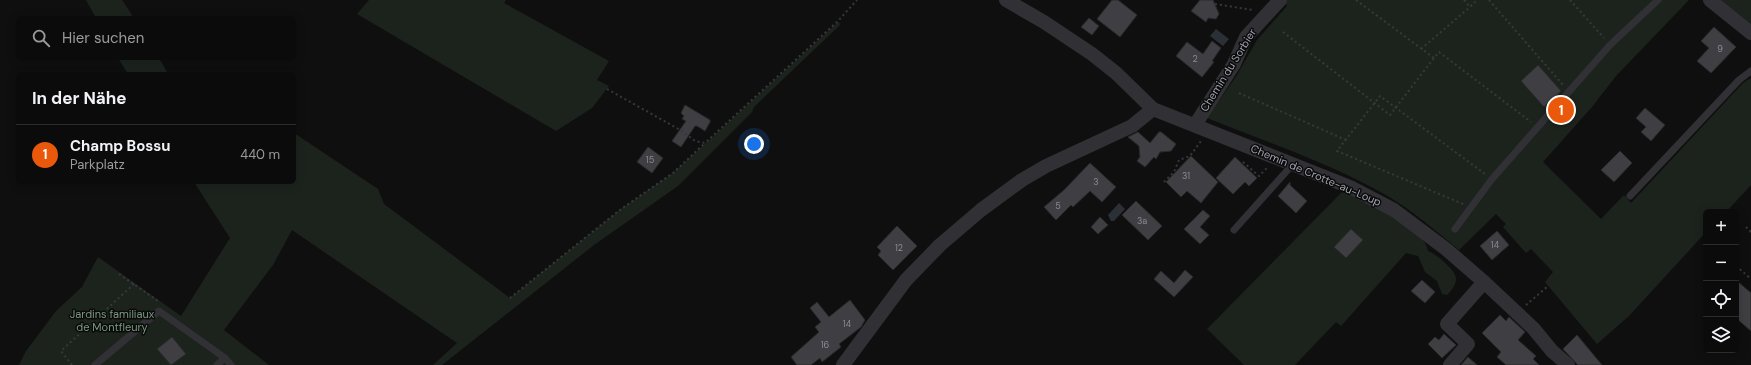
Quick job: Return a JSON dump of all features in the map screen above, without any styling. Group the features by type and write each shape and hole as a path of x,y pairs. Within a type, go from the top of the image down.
{"street":[{"path":"843,365 906,280 940,245 981,210 1022,180 1046,166 1132,126 1153,109 1116,73 1088,51 1044,22 1006,0"},
{"name":"Chemin du Sorbier","path":"1200,127 1234,64 1246,37 1280,0"},
{"path":"1710,0 1751,33"},
{"name":"Chemin de Crotte-au-Loup","path":"1153,109 1276,157 1382,202 1422,230 1484,282 1533,328 1552,351 1568,365"},
{"path":"1450,365 1468,344 1446,324 1484,282"}],"lane":[{"path":"1455,229 1492,179 1610,45 1658,0"},
{"path":"1630,196 1739,80 1751,71"},
{"path":"1234,230 1293,164"},
{"path":"95,365 159,311 225,358 231,365"},
{"path":"217,365 225,358"}],"path":[{"path":"510,298 621,209 674,173 833,26 857,0"},
{"path":"1356,0 1434,58"},
{"path":"1464,0 1470,7"},
{"path":"1422,49 1477,0"},
{"path":"1489,0 1569,92"},
{"path":"1570,0 1610,45"},
{"path":"1215,4 1268,12"},
{"path":"1283,32 1390,115 1439,52 1538,128"},
{"path":"607,89 682,131 695,141 705,143"},
{"path":"1239,93 1346,140"},
{"path":"1471,208 1337,150 1380,96 1492,179"},
{"path":"1164,182 1174,172 1178,160 1190,156 1199,146 1200,127"},
{"path":"1243,162 1260,176 1276,157"},
{"path":"1746,227 1751,232"},
{"path":"1739,269 1751,279"},
{"path":"119,274 163,304 159,311"},
{"path":"72,365 61,351 134,284"},
{"path":"1528,303 1548,286"}],"green space":[{"path":"86,0 122,0 133,16 95,16"},
{"path":"369,0 506,0 504,3 609,61 597,80 609,86 592,108 556,131 357,14"},
{"path":"1286,0 1689,0 1616,76 1592,107 1543,162 1601,219 1624,195 1631,203 1743,83 1751,78 1751,185 1729,209 1703,209 1703,235 1629,316 1597,344 1545,282 1553,272 1531,249 1526,253 1503,227 1506,224 1496,214 1459,250 1405,207 1365,183 1321,163 1207,118 1237,75 1257,40 1287,6 1284,2"},
{"path":"1721,0 1751,0 1751,24"},
{"name":"Jardins familiaux de Montfleury","path":"838,22 841,24 754,107 752,112 678,186 594,245 442,365 433,365 457,343 292,230 273,265 224,330 269,365 19,365 26,351 56,311 82,287 98,257 181,316 230,238 195,184 296,184 296,134 378,189 384,204 510,298 621,209 673,173"},
{"path":"119,60 160,60 167,72 127,72"},
{"path":"1344,190 1393,216 1417,233 1425,242 1428,251 1440,259 1453,272 1456,281 1452,290 1447,295 1442,294 1437,281 1425,272 1418,256 1406,253 1341,326 1336,322 1295,365 1244,365 1207,329"}],"shaded area":[{"path":"1216,29 1229,39 1223,46 1210,36"},
{"path":"1119,203 1125,209 1114,221 1111,221 1108,215"}],"building":[{"path":"1112,0 1118,0 1137,15 1120,37 1097,19"},
{"path":"1200,0 1213,0 1219,14 1216,19 1208,18 1206,22 1191,11"},
{"path":"1089,18 1099,26 1092,35 1081,27"},
{"path":"1714,27 1736,47 1711,73 1697,61 1709,48 1701,41"},
{"path":"1212,41 1221,48 1212,61 1214,62 1202,77 1176,56 1187,42 1203,54"},
{"path":"1538,65 1561,91 1544,107 1521,81"},
{"path":"685,105 710,120 710,122 705,131 695,126 681,147 672,141 686,121 682,119 684,116 681,113"},
{"path":"1645,108 1665,125 1651,141 1641,132 1646,127 1636,118"},
{"path":"1138,132 1150,143 1159,132 1161,132 1176,144 1171,151 1160,152 1156,159 1154,157 1145,167 1137,161 1140,157 1139,146 1128,137"},
{"path":"648,147 663,158 652,173 637,162"},
{"path":"1620,151 1632,163 1614,182 1601,170"},
{"path":"1191,156 1218,182 1201,203 1187,191 1181,197 1166,182"},
{"path":"1235,157 1257,178 1249,186 1245,182 1233,194 1216,178"},
{"path":"1090,163 1116,187 1102,202 1090,191 1073,207 1071,205 1056,220 1044,207 1064,190"},
{"path":"1290,182 1290,185 1307,201 1296,213 1278,196"},
{"path":"1136,201 1162,226 1148,240 1122,215"},
{"path":"1203,210 1210,216 1200,227 1209,235 1200,244 1184,229"},
{"path":"1100,217 1108,225 1098,234 1091,227"},
{"path":"897,226 917,246 893,270 878,255 881,251 877,247"},
{"path":"1351,229 1363,240 1346,258 1334,247"},
{"path":"1497,231 1509,245 1492,260 1480,246"},
{"path":"1185,270 1193,277 1174,297 1154,279 1161,271 1174,283"},
{"path":"1422,280 1435,292 1425,303 1411,291"},
{"path":"1739,283 1751,293 1751,331 1739,321"},
{"path":"850,300 865,320 861,327 839,344 841,347 822,362 820,358 811,365 797,365 791,357 819,332 815,327 821,322 810,308 817,302 829,317"},
{"path":"1500,315 1506,321 1509,317 1525,332 1518,340 1536,356 1533,359 1539,365 1506,365 1497,357 1501,352 1482,333"},
{"path":"1444,334 1456,345 1442,358 1428,344 1435,337 1439,340"},
{"path":"1577,335 1602,365 1578,365 1563,349"},
{"path":"172,337 186,354 171,365 157,349"},
{"path":"1468,357 1477,365 1461,365"}],"place":[{"name":"Champ Bossu","path":"1561,110"}]}
